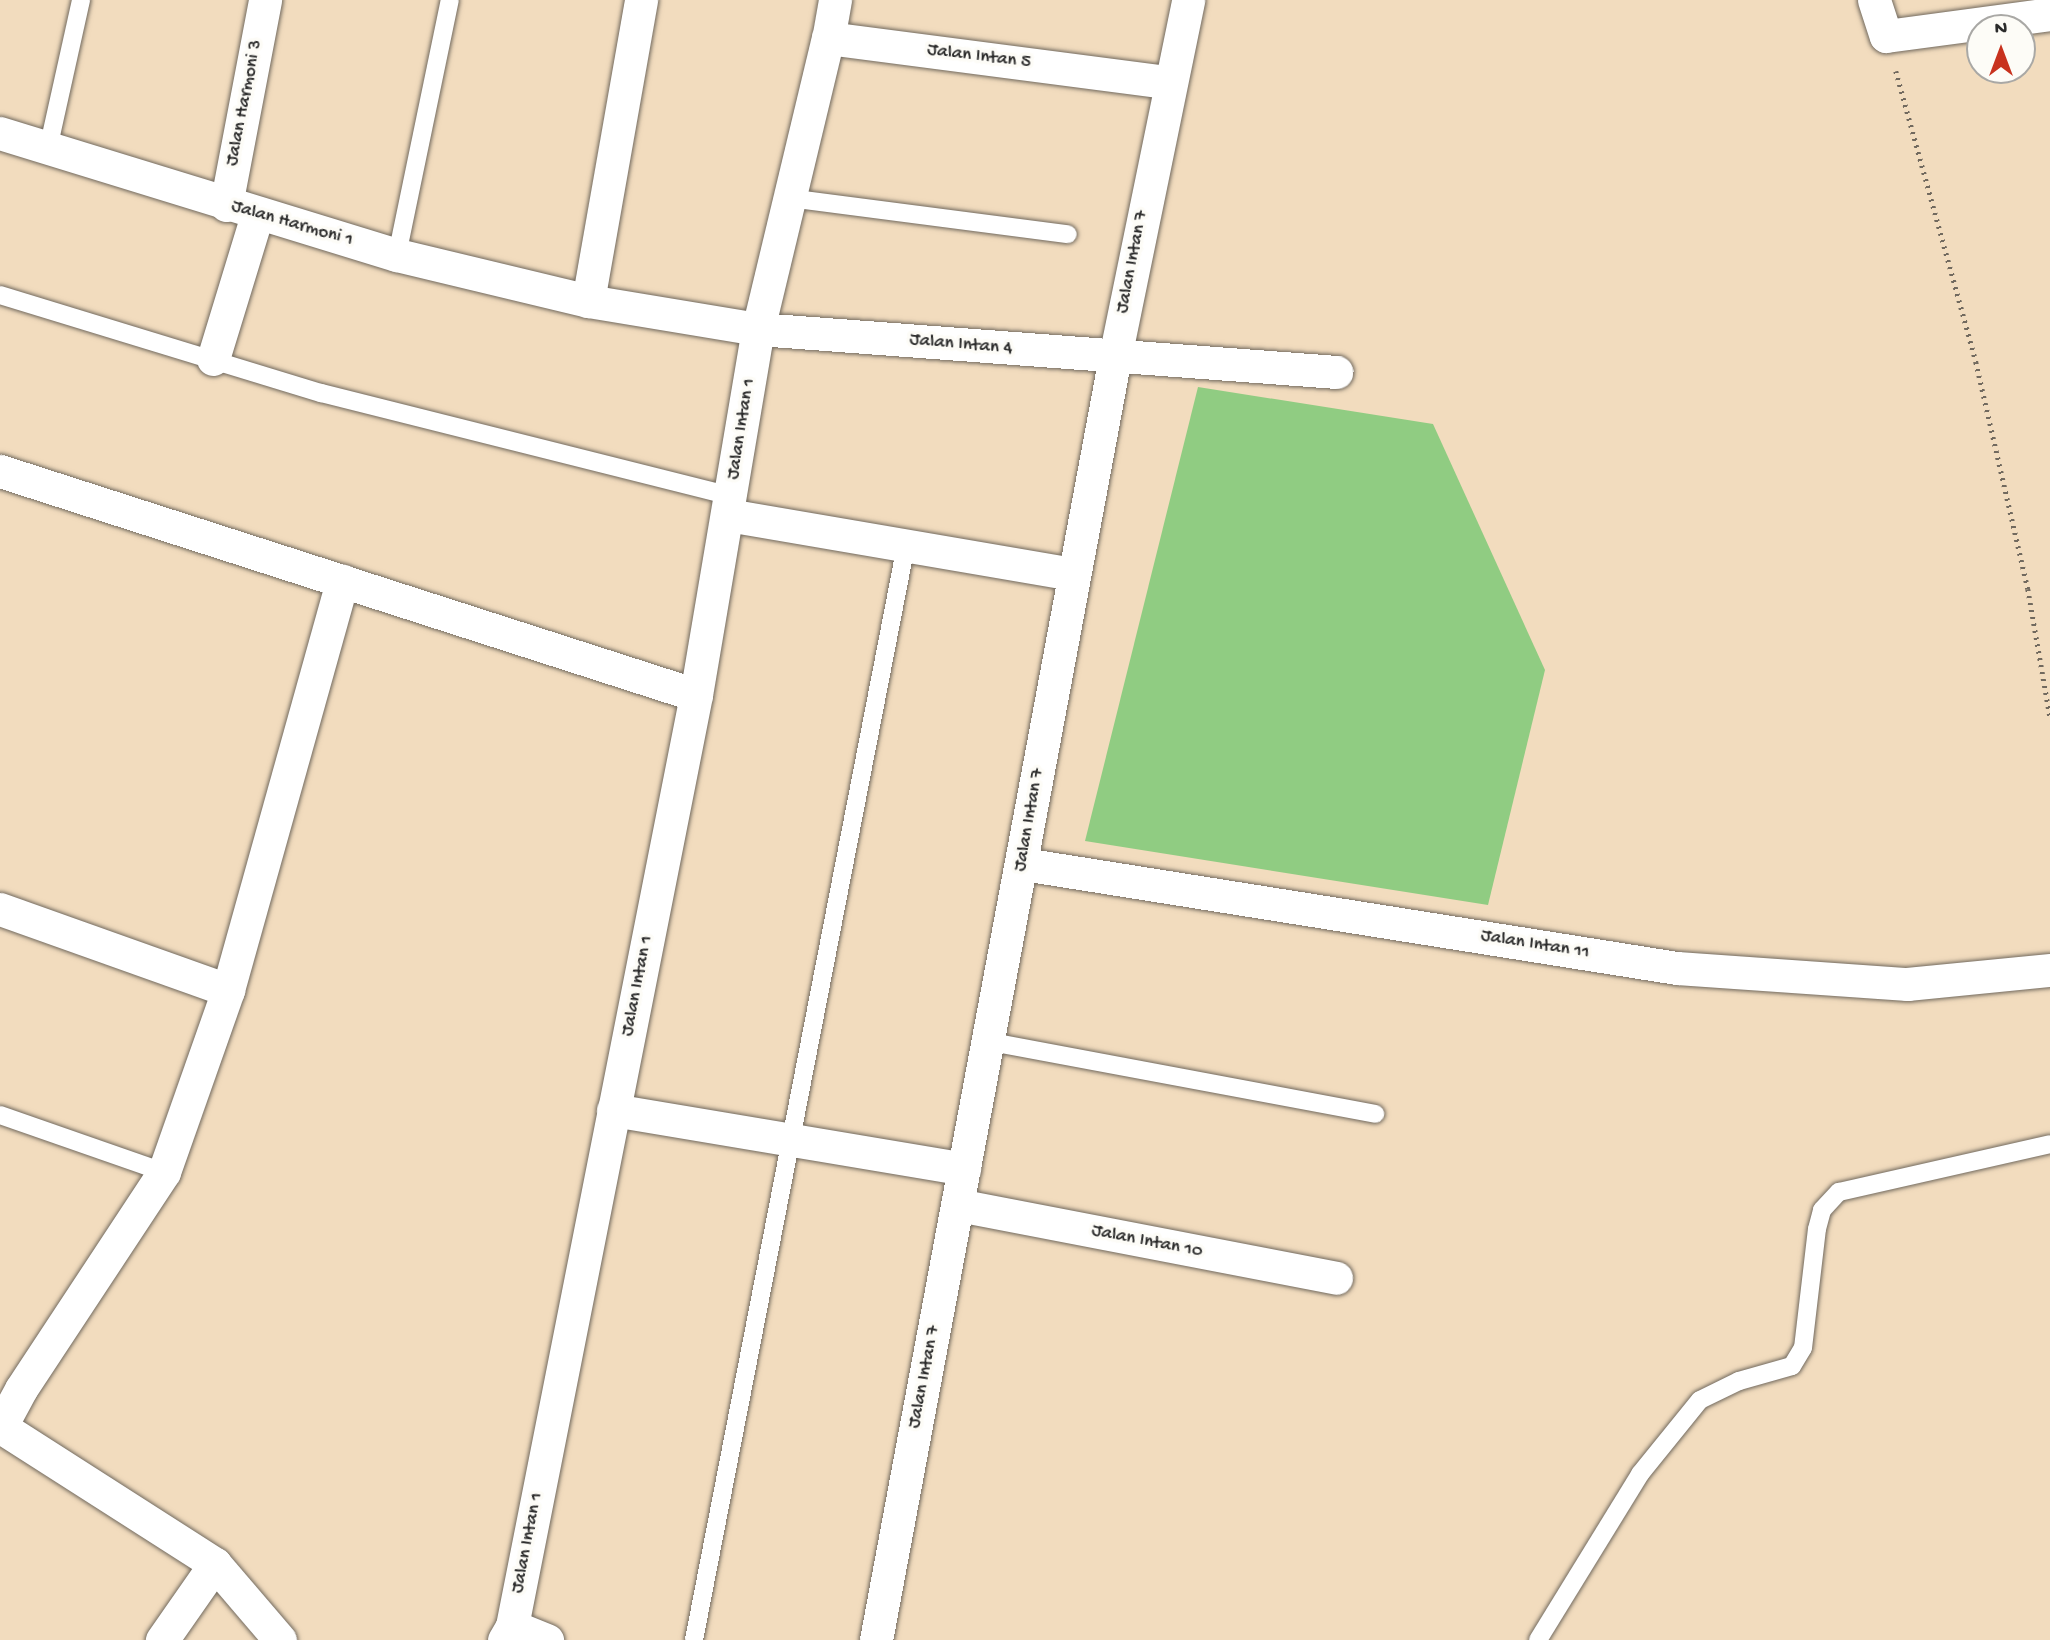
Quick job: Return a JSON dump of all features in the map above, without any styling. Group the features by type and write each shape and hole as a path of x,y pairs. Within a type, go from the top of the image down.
{"street":[{"name":"Jalan Harmoni 3","path":"226,205 265,0"},
{"path":"588,301 641,0"},
{"path":"828,38 835,0"},
{"name":"Jalan Intan 7","path":"876,1640 986,1041 1023,864 1115,358 1168,82 1188,0"},
{"path":"1874,0 1886,36 2050,14"},
{"name":"Jalan Intan 5","path":"828,38 1168,82"},
{"name":"Jalan Intan 1","path":"508,1633 696,695 758,329 828,38"},
{"name":"Jalan Harmoni 1","path":"0,133 257,215 397,255 588,301"},
{"path":"213,359 257,215"},
{"name":"Jalan Intan 4","path":"588,301 758,329 1115,358 1336,372"},
{"path":"0,471 696,695"},
{"path":"729,505 906,545 1074,574"},
{"path":"280,1640 215,1564 0,1427 10,1384 164,1172 228,990 342,581"},
{"name":"Jalan Intan 11","path":"1023,864 1725,973 1907,985 2050,970"},
{"path":"0,909 228,990"},
{"path":"613,1110 964,1169"},
{"name":"Jalan Intan 10","path":"958,1205 1336,1278"},
{"path":"162,1640 215,1564"},
{"path":"508,1633 547,1640"}],"lane":[{"path":"48,149 81,0"},
{"path":"397,255 450,0"},
{"path":"789,198 1068,233"},
{"path":"0,295 321,393 729,505"},
{"path":"694,1640 793,1142 906,545"},
{"path":"986,1041 1376,1114"},
{"path":"0,1115 164,1172"},
{"path":"1538,1640 1640,1474 1700,1400 1739,1381 1792,1366 1803,1348 1817,1229 1822,1210 1839,1192 2050,1144"}],"path":[{"path":"1886,36 1976,362 2028,589 2050,716"}],"green space":[{"path":"1198,387 1433,424 1545,670 1488,905 1085,841"}]}
